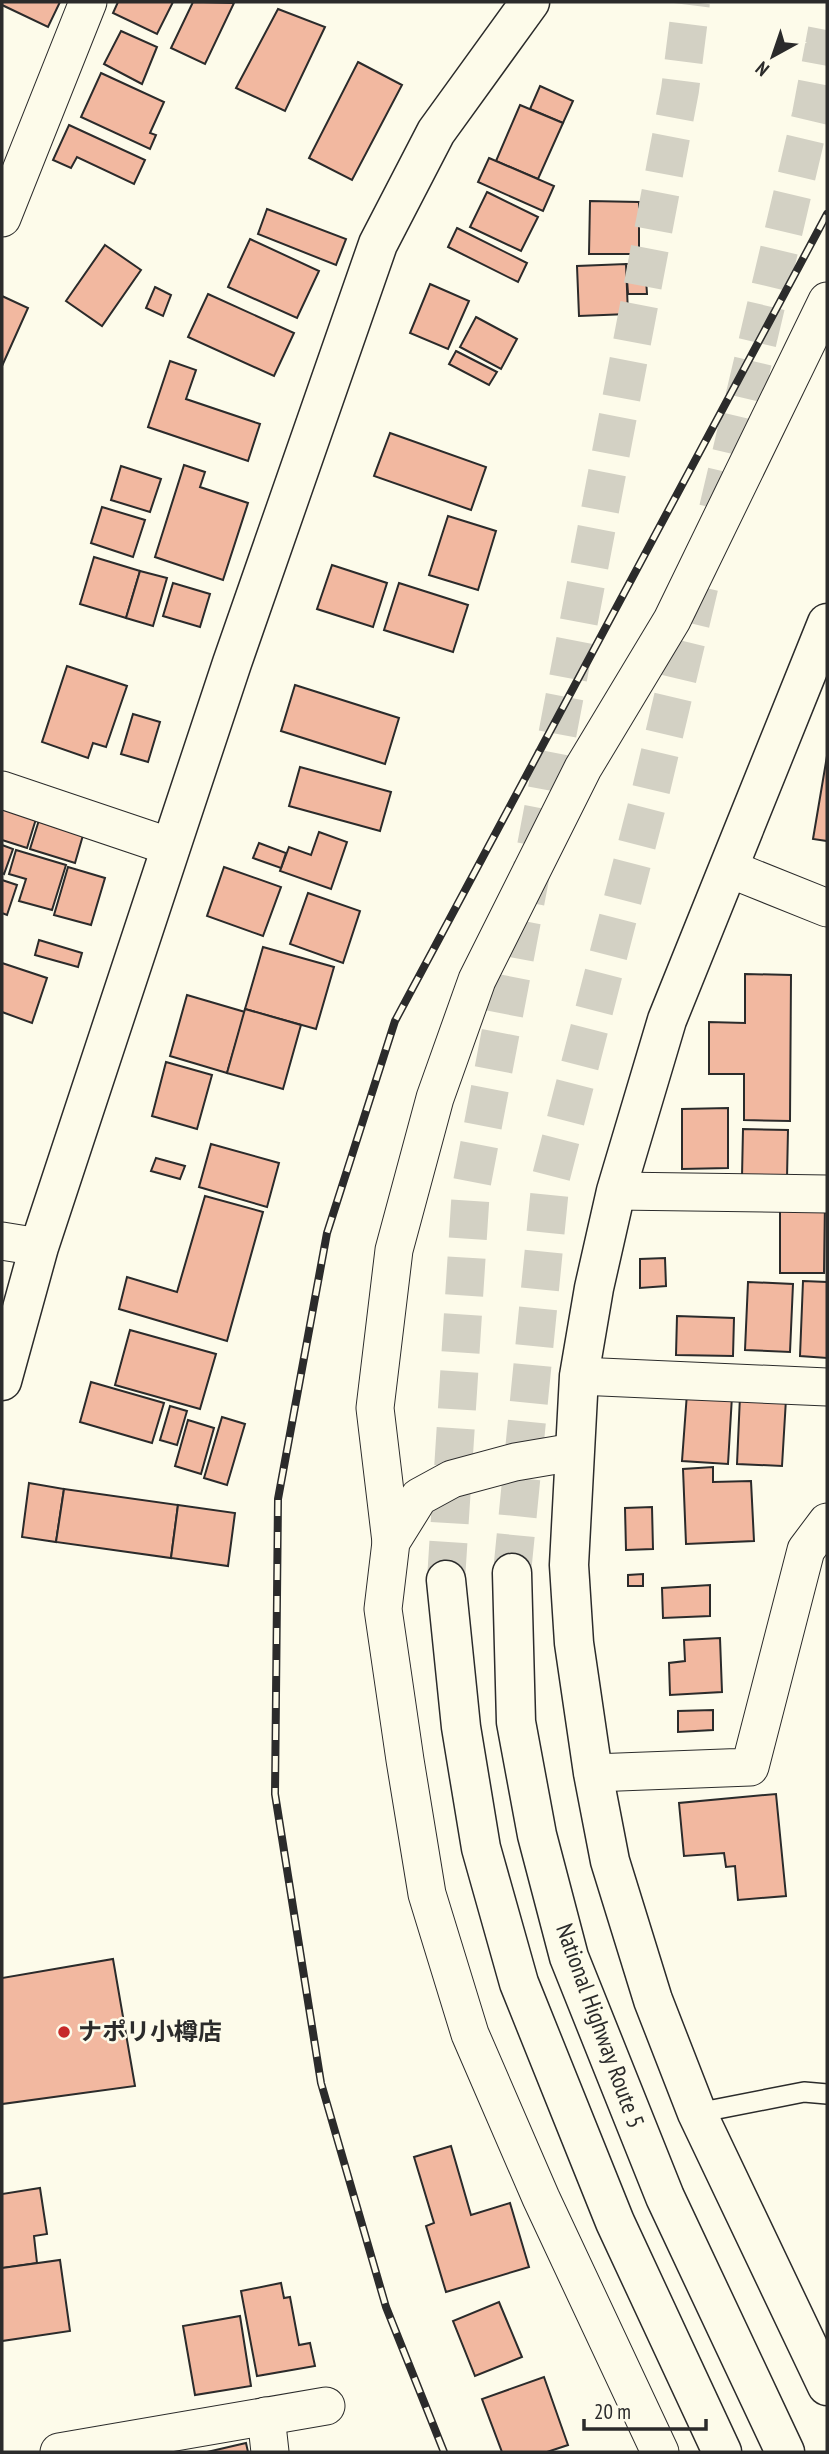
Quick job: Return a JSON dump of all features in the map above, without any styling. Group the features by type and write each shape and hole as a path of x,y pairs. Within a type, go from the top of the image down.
{"main road":[{"path":"2,1381 39,1247 171,847 378,244 436,132 530,2"},
{"path":"827,622 730,869 667,1020 616,1191 594,1288 579,1376 569,1565 574,1643 593,1773 610,1861 653,2000 697,2113 827,2386"},
{"name":"National Highway Route 5","path":"512,1573 516,1722 537,1835 569,1956 665,2197 785,2452"},
{"path":"446,1580 461,1727 481,1848 519,1983 615,2222 722,2452"}],"street":[{"path":"2,218 88,2"},
{"path":"660,2452 541,2197 470,2034 427,1894 383,1609 390,1542 375,1408 394,1250 435,1098 477,980 583,768 673,620 827,301"},
{"path":"2,790 171,847"},
{"path":"730,869 827,908"},
{"path":"616,1191 827,1194"},
{"path":"2,1241 39,1247"},
{"path":"579,1376 827,1387"},
{"path":"390,1542 419,1497 452,1479 514,1462 574,1452"},
{"path":"593,1773 750,1767 806,1550 827,1522"},
{"path":"59,2452 326,2406"},
{"path":"265,2416 270,2452"}],"lane":[{"path":"697,2113 804,2092 827,2094"}],"building":[{"path":"2,2 60,2 48,27 2,5"},
{"path":"118,2 173,2 157,34 113,13"},
{"path":"193,2 234,3 205,64 171,48"},
{"path":"278,9 325,27 285,111 236,88"},
{"path":"121,31 157,47 142,84 104,64"},
{"path":"358,62 402,85 352,180 309,158"},
{"path":"101,73 164,102 150,133 156,135 150,149 81,117"},
{"path":"540,86 573,101 563,123 530,109"},
{"path":"520,105 563,123 538,179 496,161"},
{"path":"69,125 145,160 134,184 77,157 71,168 53,160"},
{"path":"489,158 554,186 543,211 478,182"},
{"path":"487,192 538,217 521,251 470,227"},
{"path":"590,201 639,202 639,254 589,254"},
{"path":"267,209 346,239 336,265 258,234"},
{"path":"457,228 527,263 518,282 448,247"},
{"path":"250,239 319,271 297,318 228,287"},
{"path":"105,245 141,270 102,326 66,301"},
{"path":"626,264 645,264 647,294 628,294"},
{"path":"626,264 628,314 579,316 577,266"},
{"path":"430,284 469,301 448,349 410,333"},
{"path":"155,287 171,295 163,316 146,308"},
{"path":"208,294 294,333 274,376 188,337"},
{"path":"2,296 28,308 2,366"},
{"path":"476,317 517,339 501,369 460,347"},
{"path":"456,351 497,372 489,385 449,364"},
{"path":"170,361 196,370 186,399 260,424 248,461 148,427"},
{"path":"390,433 486,467 471,510 374,476"},
{"path":"184,465 205,472 200,487 248,503 223,580 155,557"},
{"path":"121,466 161,479 150,512 111,500"},
{"path":"102,507 145,520 133,557 91,543"},
{"path":"448,516 496,531 478,590 429,575"},
{"path":"94,557 140,571 126,618 80,604"},
{"path":"332,565 387,583 373,627 317,609"},
{"path":"140,571 167,578 153,626 126,618"},
{"path":"173,583 210,594 200,627 163,616"},
{"path":"399,583 468,605 453,652 384,630"},
{"path":"67,666 127,686 106,747 93,743 88,758 42,742"},
{"path":"295,685 399,718 385,764 281,731"},
{"path":"133,714 160,722 148,762 121,754"},
{"path":"827,756 827,841 813,839"},
{"path":"300,767 391,792 380,831 289,806"},
{"path":"48,791 92,804 75,863 30,849"},
{"path":"44,793 27,848 2,840 2,794"},
{"path":"319,832 347,842 331,889 280,871 289,847 311,855"},
{"path":"259,843 286,853 281,868 253,858"},
{"path":"2,845 13,849 4,874 2,873"},
{"path":"16,850 66,865 52,910 19,901 26,879 9,874"},
{"path":"68,867 105,878 91,925 54,915"},
{"path":"224,867 281,887 263,936 207,916"},
{"path":"2,880 17,885 7,915 2,913"},
{"path":"308,893 360,911 343,963 290,944"},
{"path":"39,940 82,953 78,967 35,955"},
{"path":"263,947 334,967 316,1029 245,1009"},
{"path":"2,963 47,978 32,1023 2,1012"},
{"path":"745,974 791,975 790,1121 744,1120 744,1074 709,1074 709,1022 745,1023"},
{"path":"187,995 245,1012 227,1073 170,1056"},
{"path":"245,1009 301,1025 283,1089 227,1073"},
{"path":"166,1062 212,1075 197,1129 152,1116"},
{"path":"728,1108 728,1168 682,1169 682,1109"},
{"path":"743,1129 788,1130 787,1178 742,1177"},
{"path":"211,1144 279,1163 267,1207 199,1187"},
{"path":"156,1158 185,1166 180,1179 151,1171"},
{"path":"205,1196 263,1212 227,1341 119,1309 127,1277 177,1292"},
{"path":"780,1202 825,1202 824,1273 780,1273"},
{"path":"665,1258 666,1286 640,1288 640,1259"},
{"path":"803,1281 827,1282 827,1358 800,1356"},
{"path":"748,1282 793,1284 790,1352 745,1350"},
{"path":"677,1316 734,1318 733,1356 676,1355"},
{"path":"130,1330 216,1354 200,1409 115,1385"},
{"path":"91,1382 164,1403 152,1443 80,1422"},
{"path":"687,1393 732,1396 728,1464 682,1461"},
{"path":"740,1396 786,1399 782,1466 737,1464"},
{"path":"170,1406 187,1411 177,1445 160,1440"},
{"path":"222,1417 245,1424 227,1485 204,1478"},
{"path":"188,1420 214,1428 201,1474 175,1466"},
{"path":"713,1467 713,1482 751,1481 754,1541 686,1544 683,1469"},
{"path":"29,1483 64,1489 56,1542 22,1537"},
{"path":"64,1489 178,1505 171,1558 56,1542"},
{"path":"178,1505 235,1513 228,1566 171,1558"},
{"path":"652,1507 653,1549 626,1550 625,1508"},
{"path":"643,1574 643,1586 628,1586 628,1575"},
{"path":"710,1585 710,1616 663,1618 662,1588"},
{"path":"720,1638 722,1692 670,1695 669,1663 685,1661 684,1640"},
{"path":"713,1710 713,1730 678,1732 678,1711"},
{"path":"776,1794 786,1896 738,1900 735,1866 726,1867 724,1853 684,1856 679,1803"},
{"name":"ナポリ小樽店","path":"113,1959 135,2086 2,2104 2,1978"},
{"path":"451,2146 471,2215 510,2203 529,2267 446,2292 426,2226 434,2223 414,2157"},
{"path":"40,2188 47,2234 34,2236 37,2263 2,2268 2,2194"},
{"path":"60,2260 70,2331 2,2341 2,2268"},
{"path":"281,2283 284,2298 290,2297 299,2345 310,2343 315,2366 257,2376 241,2291"},
{"path":"499,2302 522,2357 475,2376 453,2321"},
{"path":"240,2316 251,2386 195,2395 183,2326"},
{"path":"544,2377 568,2445 547,2452 502,2452 482,2399"},
{"path":"246,2443 248,2452 207,2452"}],"tunnel":[{"path":"446,1580 471,1188 680,90 691,2"},
{"path":"718,509 811,115 827,30"},
{"path":"512,1573 551,1177 651,790 703,571"}],"railway":[{"path":"444,2452 386,2307 321,2083 275,1794 278,1499 327,1233 395,1021 827,214"}],"place":[{"name":"ナポリ小樽店","path":"64,2032"}]}
